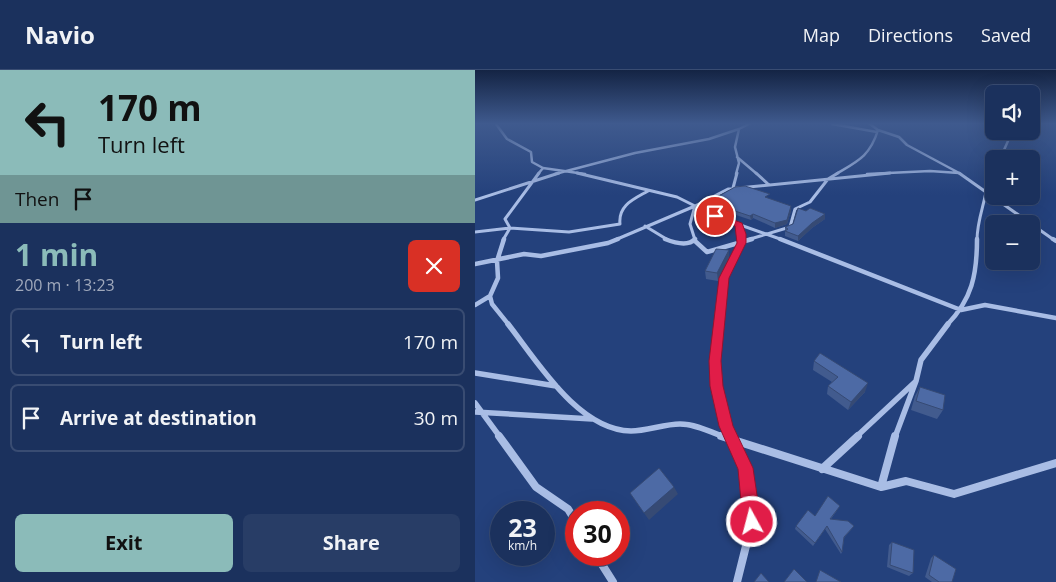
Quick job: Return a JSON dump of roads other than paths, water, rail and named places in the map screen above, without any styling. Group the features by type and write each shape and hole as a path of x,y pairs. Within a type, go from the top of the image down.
{"street":[{"path":"523,148 531,152 532,162 543,168 589,174 648,191 668,194 739,224 769,234 961,310 985,305 1056,318"},
{"path":"475,200 567,172 659,148"},
{"path":"733,188 739,163 735,148"},
{"path":"695,206 690,224 695,242 707,252 791,227 795,209 810,202 828,179 859,161 872,148"},
{"path":"913,148 959,172 985,192"},
{"path":"737,157 768,184"},
{"path":"510,228 505,219 543,168"},
{"path":"475,264 524,254 541,256 608,243 695,206 720,192 733,188 930,171 959,172"},
{"path":"475,232 510,228 569,232 620,224 618,216 622,206 648,191"},
{"path":"881,487 898,426 916,381 921,360 943,329 961,310 972,287 977,257 977,228 985,199"},
{"path":"1003,205 1056,241"},
{"path":"737,582 752,522 745,468 726,426 717,386 715,361 724,278 742,242 739,224"},
{"path":"645,226 673,242 695,242"},
{"path":"475,305 490,296 498,278 497,261 501,244 510,228"},
{"path":"490,296 493,307 564,396 604,424 630,430 681,424 707,430 732,440 881,487 906,482 954,494 1056,463"},
{"path":"475,372 556,386"},
{"path":"822,469 916,381"},
{"path":"475,403 479,412 536,487 565,507"},
{"path":"479,412 595,419"},
{"path":"604,566 613,582"}]}
